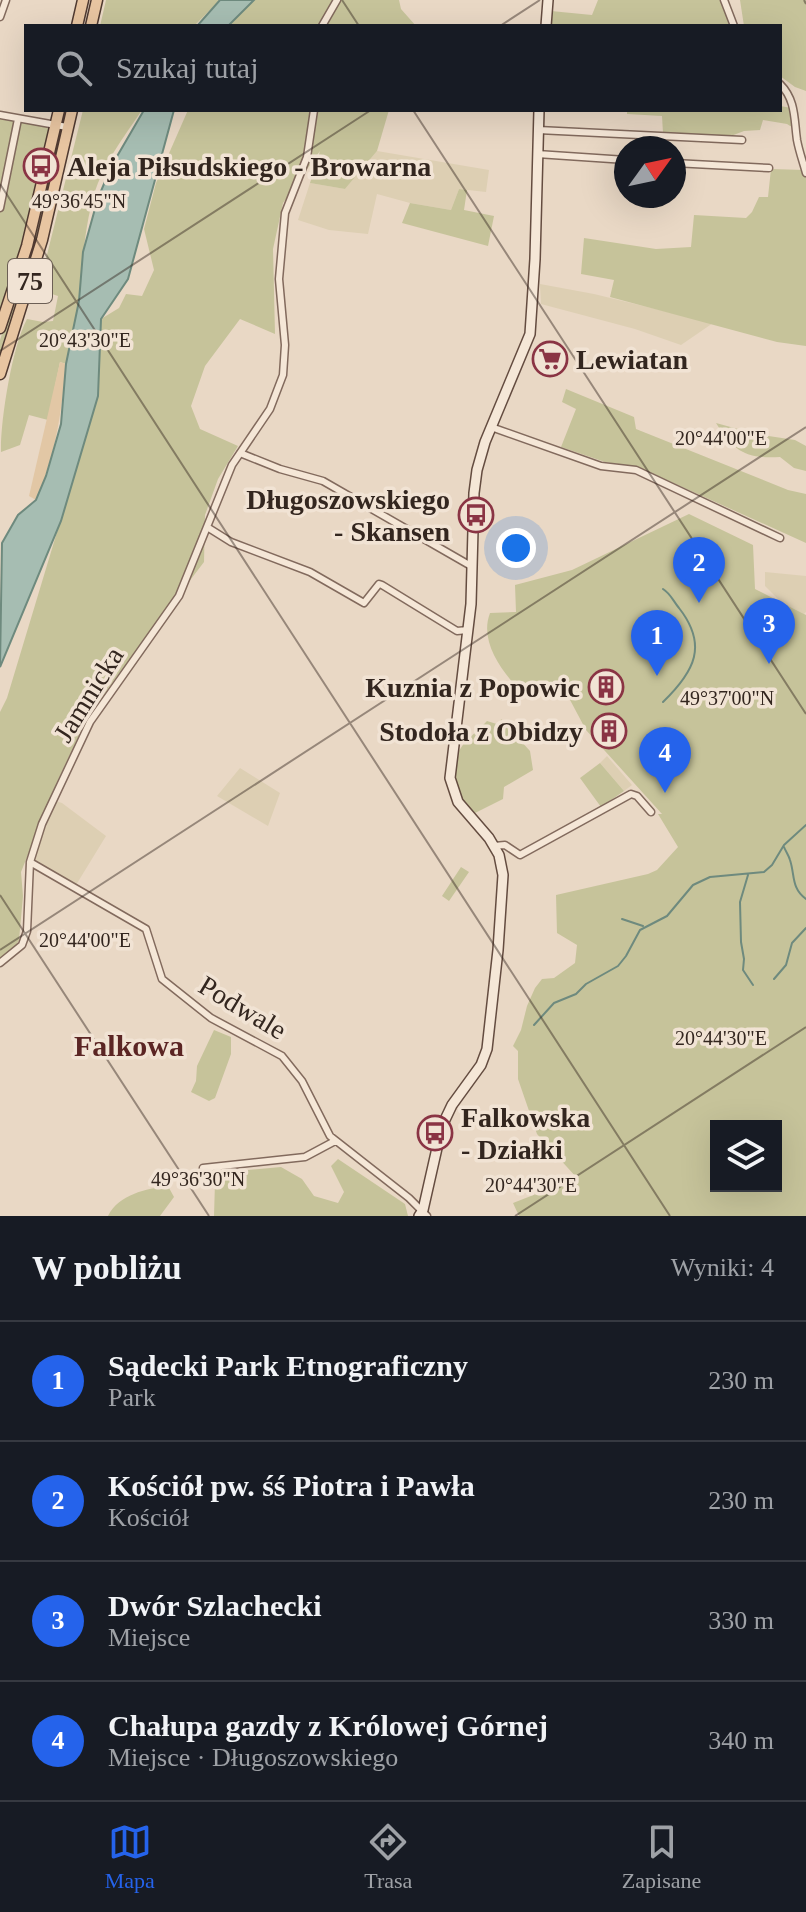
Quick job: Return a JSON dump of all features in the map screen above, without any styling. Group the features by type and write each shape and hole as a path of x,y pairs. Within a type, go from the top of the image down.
{"main road":[{"path":"77,24 83,0"},
{"path":"91,24 97,0"},
{"name":"75","path":"0,328 27,246 58,112"},
{"name":"75","path":"0,374 42,240 71,112"}],"street":[{"path":"0,17 6,0"},
{"path":"323,24 337,0"},
{"path":"546,24 548,0"},
{"path":"724,0 733,24"},
{"path":"782,86 789,93 793,106 806,173"},
{"name":"Jamnicka","path":"0,963 22,945 27,931 30,862 42,824 90,722 179,596 232,465 270,409 283,375 285,345 279,279 285,213 307,157 314,112"},
{"path":"423,1214 442,1126 452,1105 481,1065 487,1049 498,950 503,875 499,855 458,802 450,778 468,630 477,470 491,427 530,334 539,112"},
{"path":"0,115 67,127"},
{"path":"0,208 18,119"},
{"path":"538,130 742,140"},
{"path":"789,142 798,142"},
{"path":"537,154 614,159"},
{"path":"686,164 769,168"},
{"path":"491,427 601,466 636,470 780,538"},
{"path":"240,453 323,481 471,566"},
{"path":"207,527 231,542 310,572 364,603 379,584 457,631 468,630"},
{"path":"494,846 505,845 520,855 631,794 637,796 651,812"},
{"name":"Podwale","path":"30,862 146,929 162,979 211,1018 282,1056 302,1081 330,1136 371,1166 423,1214"},
{"path":"203,1168 306,1156 335,1141"}],"shaded area":[{"path":"106,0 220,0 196,24 100,24"},
{"path":"220,0 254,0 230,24 199,24"},
{"path":"254,0 399,0 401,9 414,24 230,24"},
{"path":"598,0 721,0 731,24 550,24 551,11 592,15"},
{"path":"740,0 806,0 806,91 782,77 782,24 744,24"},
{"path":"782,106 792,108 795,129 787,124 763,120 760,130 731,136 663,133 662,116 627,114 782,112"},
{"path":"83,112 141,112 108,162 94,195 75,323 66,364 60,362 48,420 29,415 20,445 1,452 8,385 16,347 27,319 53,321 58,296 49,293 36,299"},
{"path":"143,112 173,112 128,279 101,319 98,396 61,521 0,667 2,543 18,515 36,500 46,476 61,424 66,364 79,301 83,252 98,198 112,165"},
{"path":"187,112 388,112 377,151 345,189 310,183 320,151 283,203 273,249 275,334 240,319 205,366 191,406 200,429 238,446 218,479 205,515 204,562 109,687 81,731 21,872 23,896 19,940 0,961 0,712 7,698 98,396 101,319 119,308 126,294 142,296 154,270 144,229 156,183"},
{"path":"0,115 55,125 38,199 0,322"},
{"path":"59,131 29,270 0,360 0,340 25,263"},
{"path":"377,151 489,170 486,192 459,189 451,210 377,194 368,234 329,230 298,220 310,183 345,189"},
{"path":"771,169 804,170 806,176 806,346 777,342 610,297 614,280 581,274 584,238 656,249 691,247 694,215 746,218 759,197 768,197"},
{"path":"459,189 467,190 464,210 494,216 488,246 402,223 410,203 451,210"},
{"path":"540,284 713,323 681,345 635,329 541,304"},
{"path":"566,389 634,417 636,429 788,490 806,494 806,543 638,467 605,462 561,447 576,409 562,402"},
{"path":"716,423 795,440 806,446 806,471 794,468 780,457 749,455 735,447"},
{"path":"689,514 753,545 755,589 806,615 806,1216 519,1216 513,1203 577,1178 537,1134 518,1079 518,1051 513,1046 535,988 542,979 554,978 575,963 577,945 557,933 556,895 648,874 657,870 678,847 658,814 662,814 586,730 561,683 515,685 492,652 487,633 490,613 516,612 515,585 572,570"},
{"path":"765,572 806,576 804,614 781,602 765,586"},
{"path":"501,719 530,751 533,770 504,787 503,799 473,814 463,801 454,779 457,755 487,721 500,725"},
{"path":"607,756 632,785 624,791 600,763"},
{"path":"600,763 624,791 601,807 580,778"},
{"path":"240,768 280,793 268,826 217,796"},
{"path":"56,801 106,836 76,885 34,862 33,858"},
{"path":"461,867 469,872 449,901 442,896"},
{"path":"214,1030 231,1037 231,1054 215,1098 209,1101 191,1092 197,1066"},
{"path":"338,1159 405,1204 408,1216 214,1216 215,1182 226,1172 281,1167 302,1179 314,1196 338,1203 344,1192 331,1166"},
{"path":"168,1186 174,1197 160,1216 108,1216 126,1198"}],"sand":[{"path":"60,362 66,364 60,417 53,450 36,500 29,496"}],"waterway":[{"path":"663,589 688,621 695,646 690,668 663,702"},
{"path":"534,1025 554,1003 576,994 586,984 618,966 640,930 667,916 693,885 710,877 764,872 784,845 806,825"},
{"path":"784,847 796,886 806,899"},
{"path":"748,875 740,902 741,942 743,970 753,985"},
{"path":"622,919 643,926"},
{"path":"774,979 786,965 792,943 806,928"}],"place":[{"name":"Aleja Piłsudskiego - Browarna","path":"41,166"},
{"name":"Lewiatan","path":"550,359"},
{"name":"Długoszowskiego - Skansen","path":"476,515"},
{"name":"Kościół pw. śś Piotra i Pawła","path":"699,603"},
{"name":"Dwór Szlachecki","path":"769,664"},
{"name":"Sądecki Park Etnograficzny","path":"657,676"},
{"name":"Kuznia z Popowic","path":"606,687"},
{"name":"Stodoła z Obidzy","path":"609,731"},
{"name":"Chałupa gazdy z Królowej Górnej","path":"665,793"},
{"name":"Falkowska - Działki","path":"435,1133"}],"district":[{"name":"Falkowa","path":"129,1046"}]}
